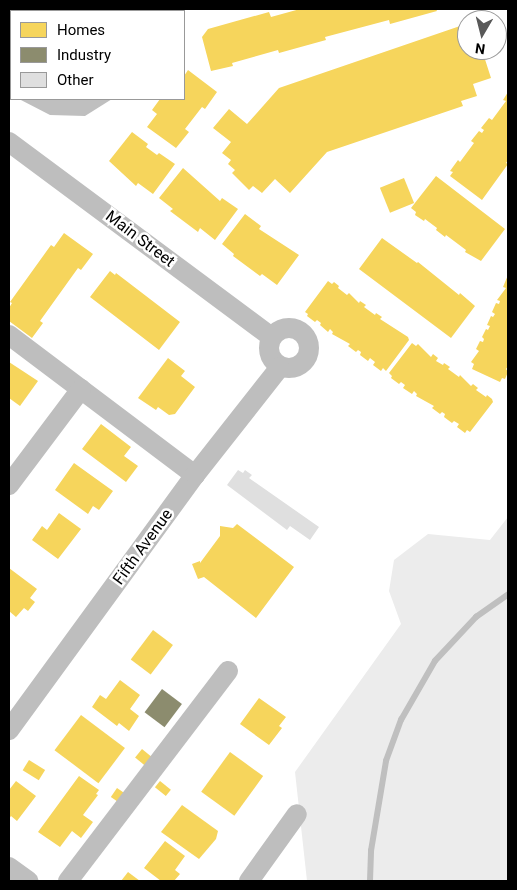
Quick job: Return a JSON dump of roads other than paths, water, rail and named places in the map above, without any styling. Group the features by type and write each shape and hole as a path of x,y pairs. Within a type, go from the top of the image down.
{"street":[{"name":"Main Street","path":"9,142 272,337"},
{"path":"290,328 302,333 309,344 309,350 304,362 293,368 280,367 270,357 269,350 272,337 283,329 290,328"},
{"path":"9,335 195,475"},
{"name":"Fifth Avenue","path":"9,730 195,475 280,367"},
{"path":"9,485 81,389"},
{"path":"68,881 228,671"},
{"path":"249,881 297,814"},
{"path":"9,867 28,881"}],"waterway":[{"path":"370,881 371,851 386,761 401,720 435,661 476,617 508,595"}]}
